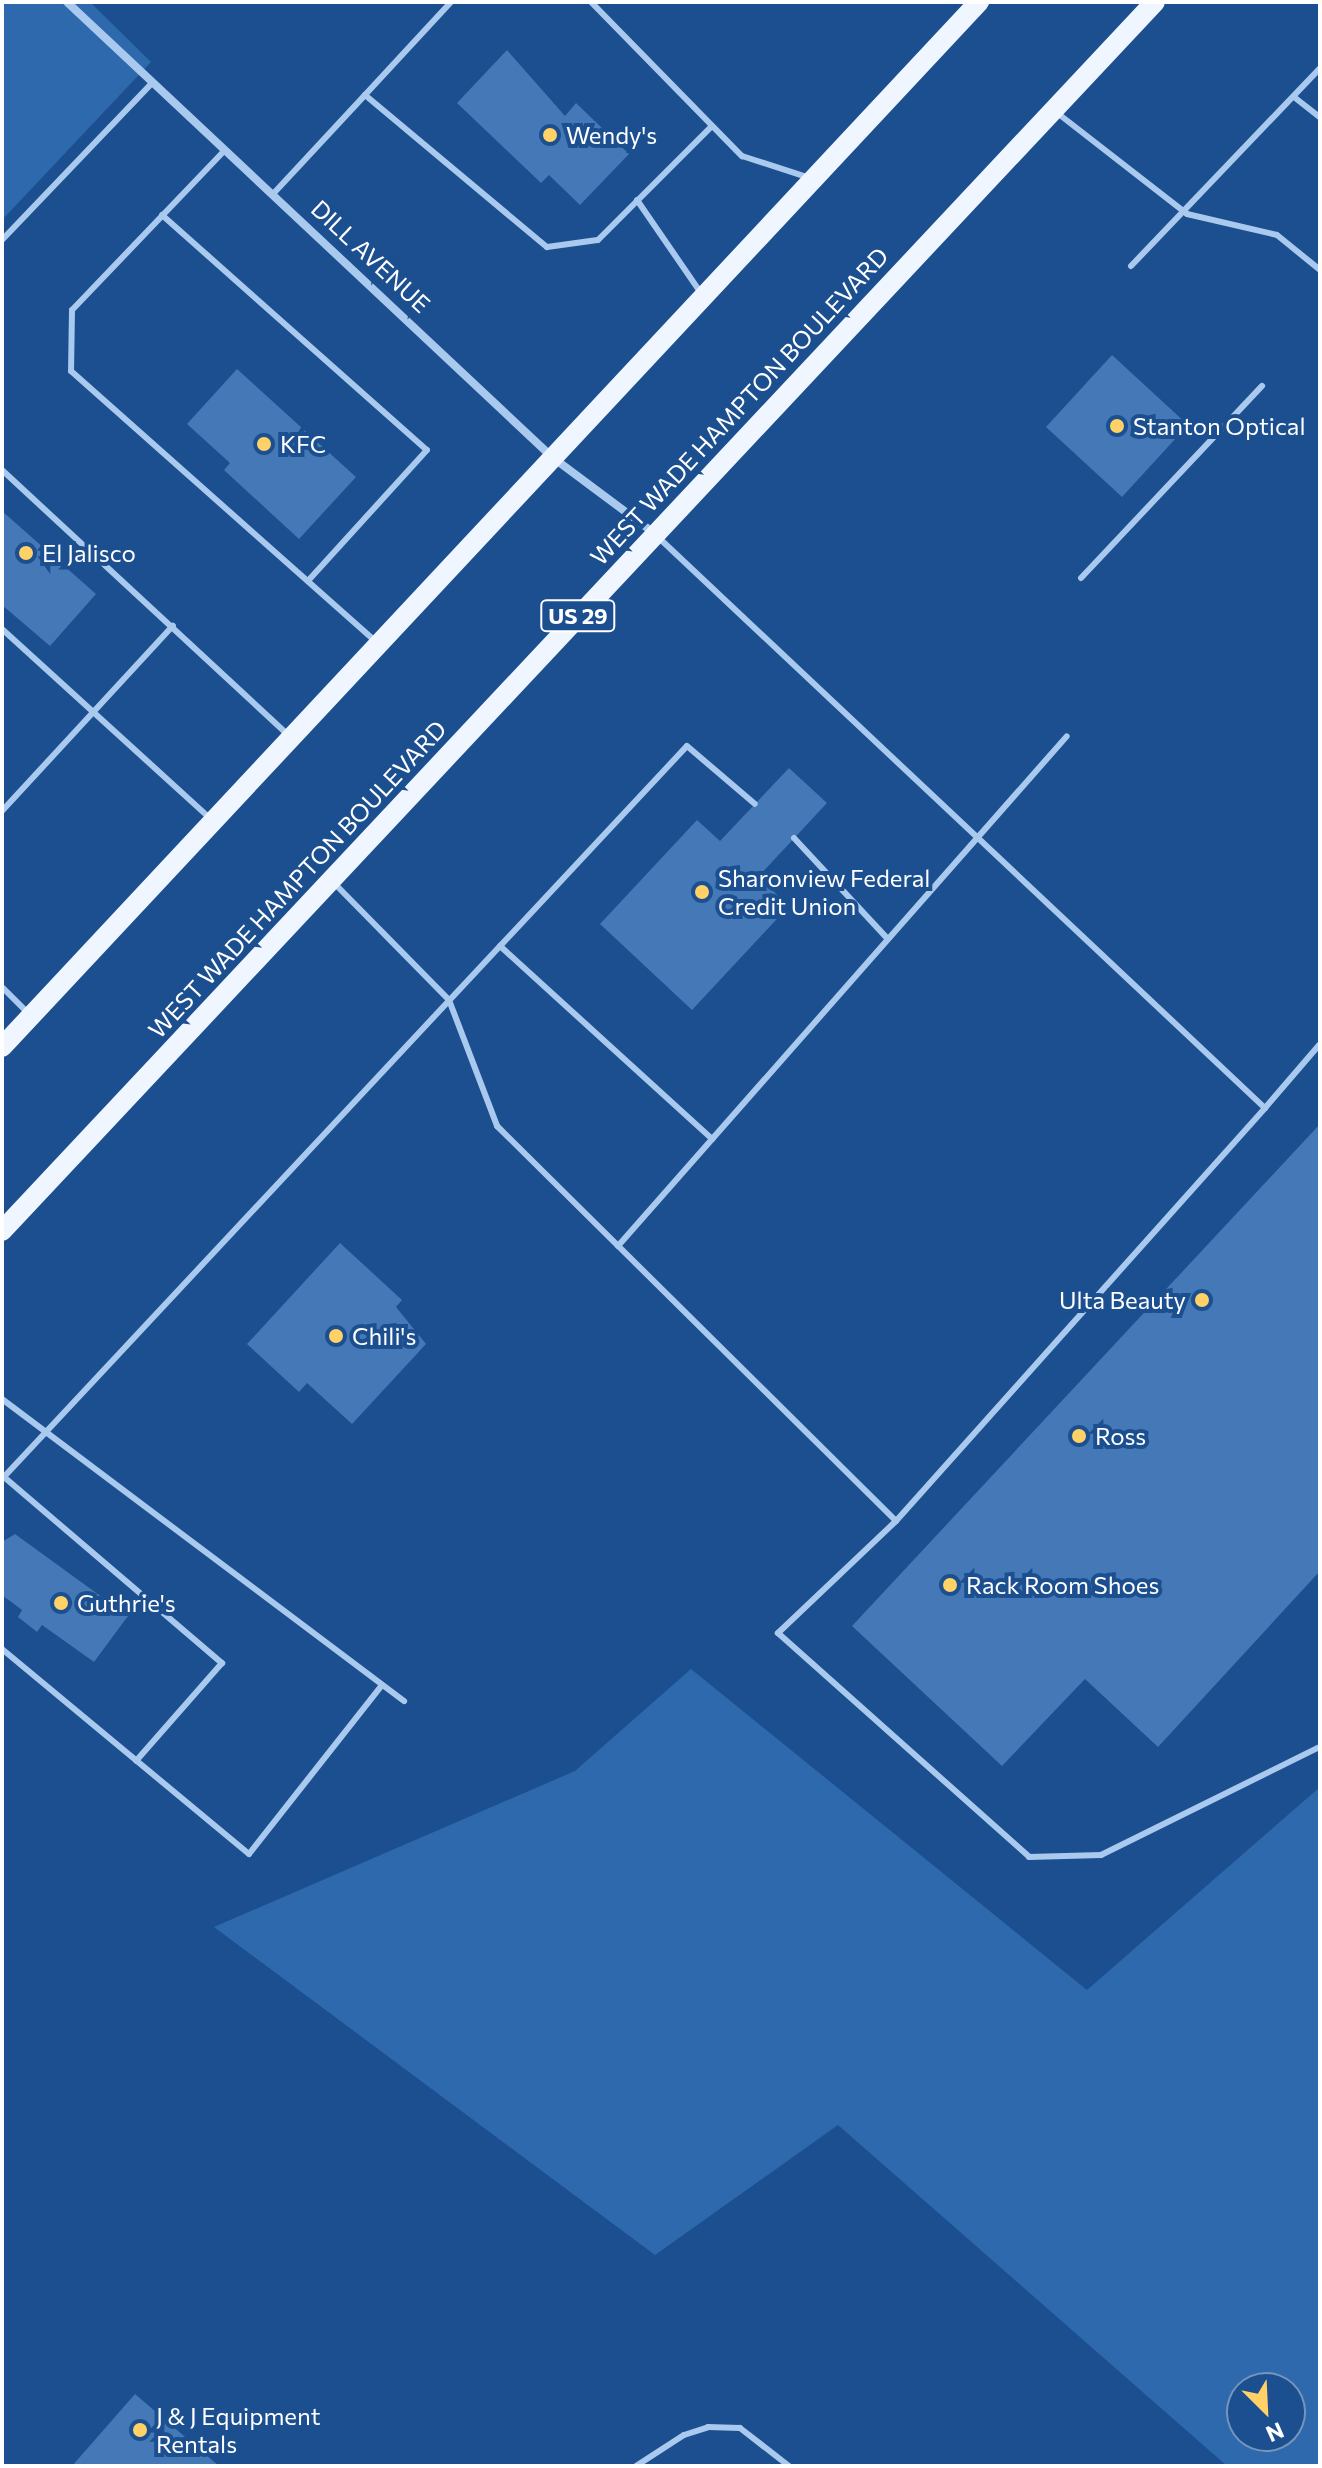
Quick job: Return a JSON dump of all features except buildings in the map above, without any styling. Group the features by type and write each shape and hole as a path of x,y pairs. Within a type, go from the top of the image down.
{"main road":[{"path":"2,1047 979,2"},
{"name":"WEST WADE HAMPTON BOULEVARD","path":"2,1231 1155,2"}],"street":[{"name":"DILL AVENUE","path":"67,2 552,457 654,533"}],"lane":[{"path":"273,194 451,2"},
{"path":"591,2 742,156 813,179"},
{"path":"1131,266 1187,214 1320,68"},
{"path":"2,240 152,83"},
{"path":"365,95 547,247 598,240 712,126"},
{"path":"1294,97 1320,117"},
{"path":"1053,110 1187,214 1277,235 1320,270"},
{"path":"225,150 72,310 71,371 378,643"},
{"path":"637,200 703,296"},
{"path":"162,215 427,450 308,581"},
{"path":"1081,578 1262,386"},
{"path":"2,470 291,737"},
{"path":"654,533 978,834 1265,1108"},
{"path":"2,811 95,716 173,626"},
{"path":"2,629 213,821"},
{"path":"618,1246 1067,736"},
{"path":"136,1761 222,1663 3,1478 49,1434 687,746 755,804"},
{"path":"794,838 888,939"},
{"path":"332,880 449,1000 497,1126 896,1521"},
{"path":"500,946 712,1139"},
{"path":"2,987 31,1016"},
{"path":"1320,1044 896,1521 778,1633 1029,1857 1101,1855 1320,1747"},
{"path":"2,1399 404,1701"},
{"path":"2,1649 249,1854 382,1685"},
{"path":"636,2466 684,2435 708,2427 740,2428 789,2466"}],"shaded area":[{"path":"2,2 90,2 151,62 2,220"},
{"path":"691,1669 1087,1990 1320,1787 1320,2466 1227,2466 838,2125 655,2255 214,1927 575,1771"}],"place":[{"name":"Wendy's","path":"550,135"},
{"name":"Stanton Optical","path":"1117,426"},
{"name":"KFC","path":"264,444"},
{"name":"El Jalisco","path":"26,553"},
{"name":"Sharonview Federal Credit Union","path":"702,892"},
{"name":"Ulta Beauty","path":"1202,1300"},
{"name":"Chili's","path":"336,1336"},
{"name":"Ross","path":"1079,1436"},
{"name":"Rack Room Shoes","path":"950,1585"},
{"name":"Guthrie's","path":"61,1603"},
{"name":"J & J Equipment Rentals","path":"140,2430"}]}
